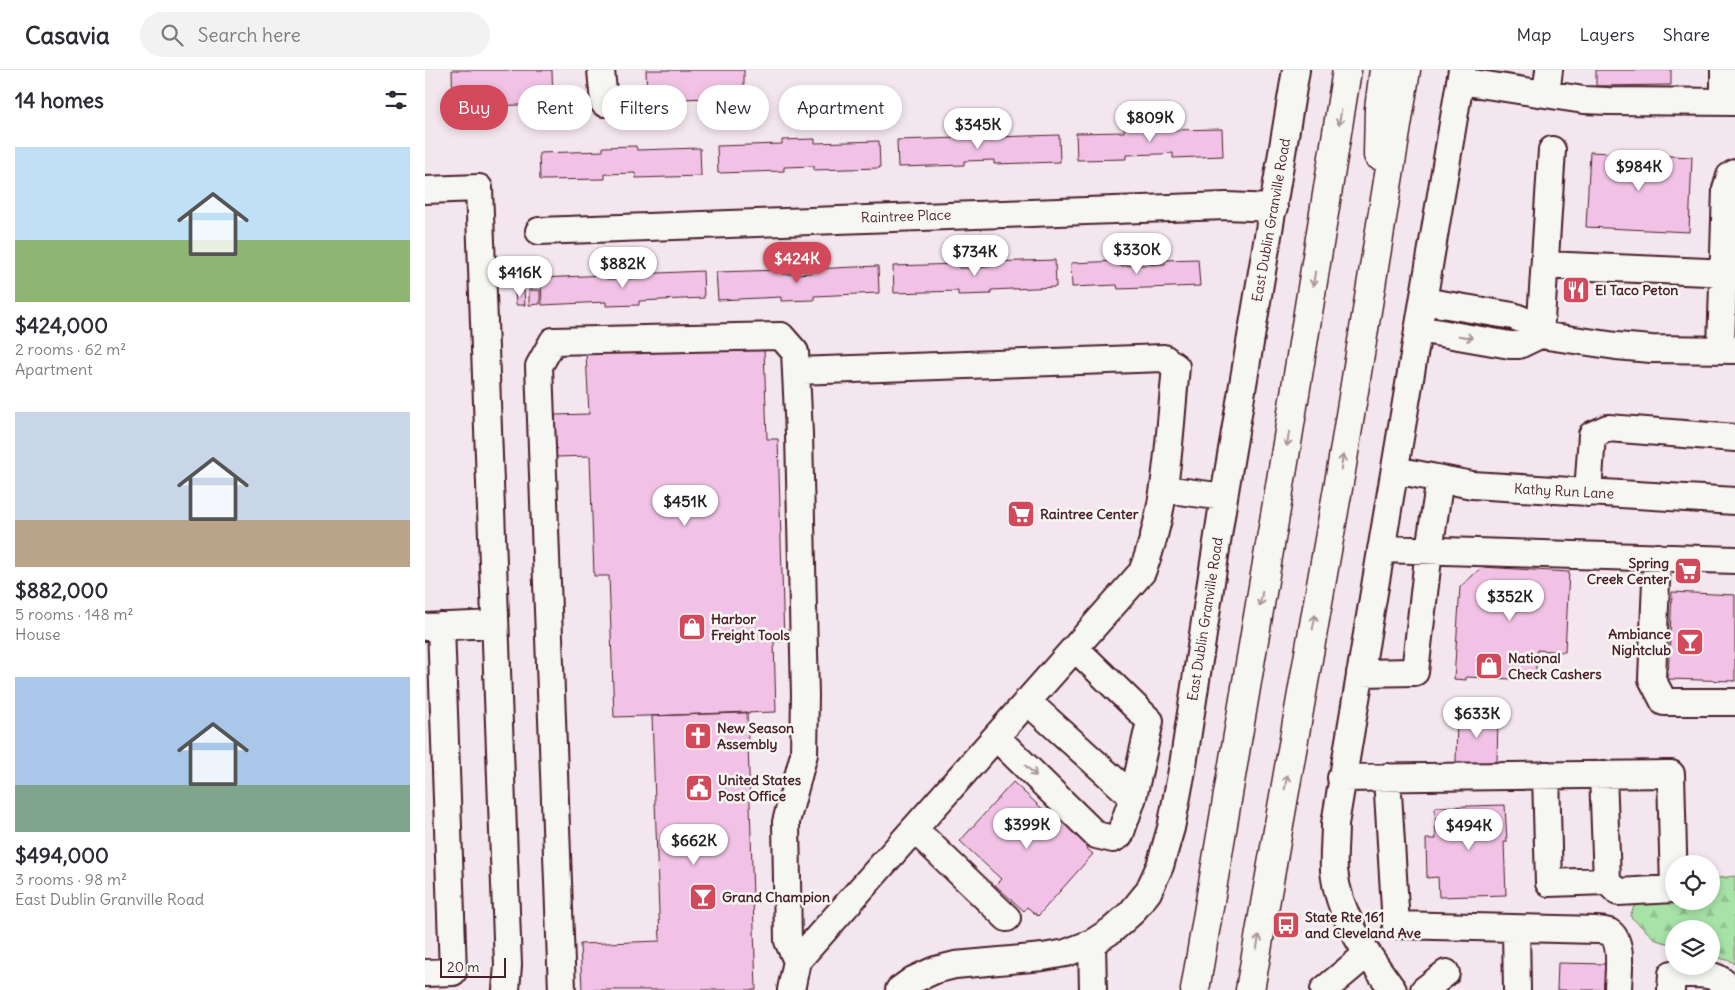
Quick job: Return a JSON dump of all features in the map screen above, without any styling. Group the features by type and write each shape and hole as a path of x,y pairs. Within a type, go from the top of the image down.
{"main road":[{"path":"1195,990 1284,462 1347,70"},
{"path":"1376,257 1379,109 1384,70"},
{"path":"1250,990 1341,471 1406,70"}],"street":[{"path":"601,70 602,85"},
{"name":"East Dublin Granville Road","path":"899,990 925,982 935,970 955,965 1043,957 1066,953 1092,942 1112,930 1131,913 1148,892 1160,866 1171,828 1189,726 1224,497 1296,70"},
{"path":"1393,990 1367,954 1341,904 1334,870 1335,824 1341,778 1461,76 1547,82 1584,100 1730,102 1724,70"},
{"path":"1540,335 1552,150"},
{"path":"1423,302 1513,316 1523,320 1540,335 1651,349 1728,349 1730,233 1726,189 1729,176 1735,173"},
{"path":"425,190 479,188 508,965 506,990"},
{"name":"Raintree Place","path":"539,230 1226,206 1274,208"},
{"path":"1545,265 1707,272 1729,276"},
{"path":"1418,329 1519,345 1540,335"},
{"path":"562,990 539,366 553,341 781,336 795,352 800,444 805,754 787,822 789,941 797,961"},
{"path":"791,990 797,961 1142,572 1150,552 1164,489 1176,367 1164,358 796,371"},
{"path":"1589,493 1591,435 1608,428 1735,438"},
{"name":"Kathy Run Lane","path":"1395,470 1472,485 1735,501"},
{"path":"1360,673 1415,672 1439,479"},
{"path":"1164,489 1224,497"},
{"path":"1381,549 1735,560"},
{"path":"1657,558 1651,678 1664,702 1735,702"},
{"path":"425,973 453,972 433,626 495,624"},
{"path":"1075,648 1150,721 1189,726"},
{"path":"1027,701 1133,797"},
{"path":"996,737 1096,835 1113,839 1120,834 1133,797 1150,721"},
{"path":"1341,778 1603,774 1671,774 1674,889 1618,892 1607,881 1603,774"},
{"path":"1546,775 1549,883 1607,881"},
{"path":"1387,777 1396,925"},
{"path":"914,829 1007,918"},
{"path":"1353,928 1396,925 1597,930 1609,932 1619,946 1618,990"},
{"path":"1517,929 1517,990"},
{"path":"1092,942 1093,990"},
{"path":"1325,990 1367,954"},
{"path":"1424,990 1445,973"},
{"path":"1671,990 1672,974 1714,975 1731,990"}],"green space":[{"path":"1735,876 1735,965 1731,961 1720,958 1720,920 1665,920 1665,942 1656,940 1630,916 1636,902 1665,902 1665,910 1720,910 1720,878"}],"building":[{"path":"452,70 552,70 552,85 518,85 518,105 508,105 508,85 452,85"},
{"path":"646,70 744,70 744,85 697,85 697,98 687,99 687,85 646,85"},
{"path":"1596,70 1671,70 1671,85 1596,86"},
{"path":"1174,126 1174,130 1222,129 1223,156 1173,158 1173,153 1126,155 1126,159 1077,160 1076,133 1124,132 1124,128"},
{"path":"995,133 995,137 1059,135 1060,162 994,164 994,160 964,161 964,165 898,167 897,140 962,138 962,134"},
{"path":"815,139 815,143 879,141 880,168 814,170 814,166 784,167 784,171 718,173 717,146 782,144 782,140"},
{"path":"636,146 637,150 700,148 701,176 636,178 635,173 605,174 605,179 540,180 539,153 603,151 603,147"},
{"path":"1590,152 1692,157 1689,232 1586,227"},
{"path":"1198,259 1200,286 1118,289 1117,285 1072,287 1071,263 1120,261 1120,266 1165,264 1165,260"},
{"path":"1055,260 1056,287 991,290 991,294 958,295 958,291 894,293 893,266 959,264 959,268 970,268 989,267 989,262"},
{"path":"878,266 879,293 814,296 814,300 781,301 781,297 718,300 716,272 782,270 782,274 793,274 812,273 812,269"},
{"path":"703,271 704,298 639,301 639,305 606,306 606,302 542,305 541,278 606,275 607,279 625,279 637,278 637,274"},
{"path":"515,290 524,290 525,305 516,305"},
{"path":"529,290 540,290 540,304 529,305"},
{"path":"764,347 767,439 778,439 784,641 774,642 776,712 614,717 609,576 594,576 590,456 556,457 555,415 589,414 586,353"},
{"path":"1482,567 1569,572 1565,652 1537,650 1535,680 1466,677 1466,680 1454,679 1460,587"},
{"path":"1672,592 1735,595 1735,681 1668,679"},
{"path":"747,712 756,990 582,990 580,944 660,941 652,716"},
{"path":"1457,714 1498,715 1497,764 1456,762"},
{"path":"1013,782 1060,825 1064,821 1089,843 1085,847 1093,854 1038,916 1027,907 1024,911 995,885 1001,879 960,841"},
{"path":"1505,805 1507,842 1504,842 1506,895 1439,897 1438,877 1427,878 1426,839 1436,839 1435,807"},
{"path":"1558,963 1609,964 1608,979 1605,979 1604,990 1557,990"}],"place":[{"name":"El Taco Peton","path":"1576,290"},
{"name":"Raintree Center","path":"1021,514"},
{"name":"Spring Creek Center","path":"1688,571"},
{"name":"Harbor Freight Tools","path":"692,627"},
{"name":"Ambiance Nightclub","path":"1690,642"},
{"name":"National Check Cashers","path":"1489,666"},
{"name":"New Season Assembly","path":"698,736"},
{"name":"United States Post Office","path":"699,788"},
{"name":"Grand Champion","path":"703,897"},
{"name":"State Rte 161 and Cleveland Ave","path":"1286,925"}]}
